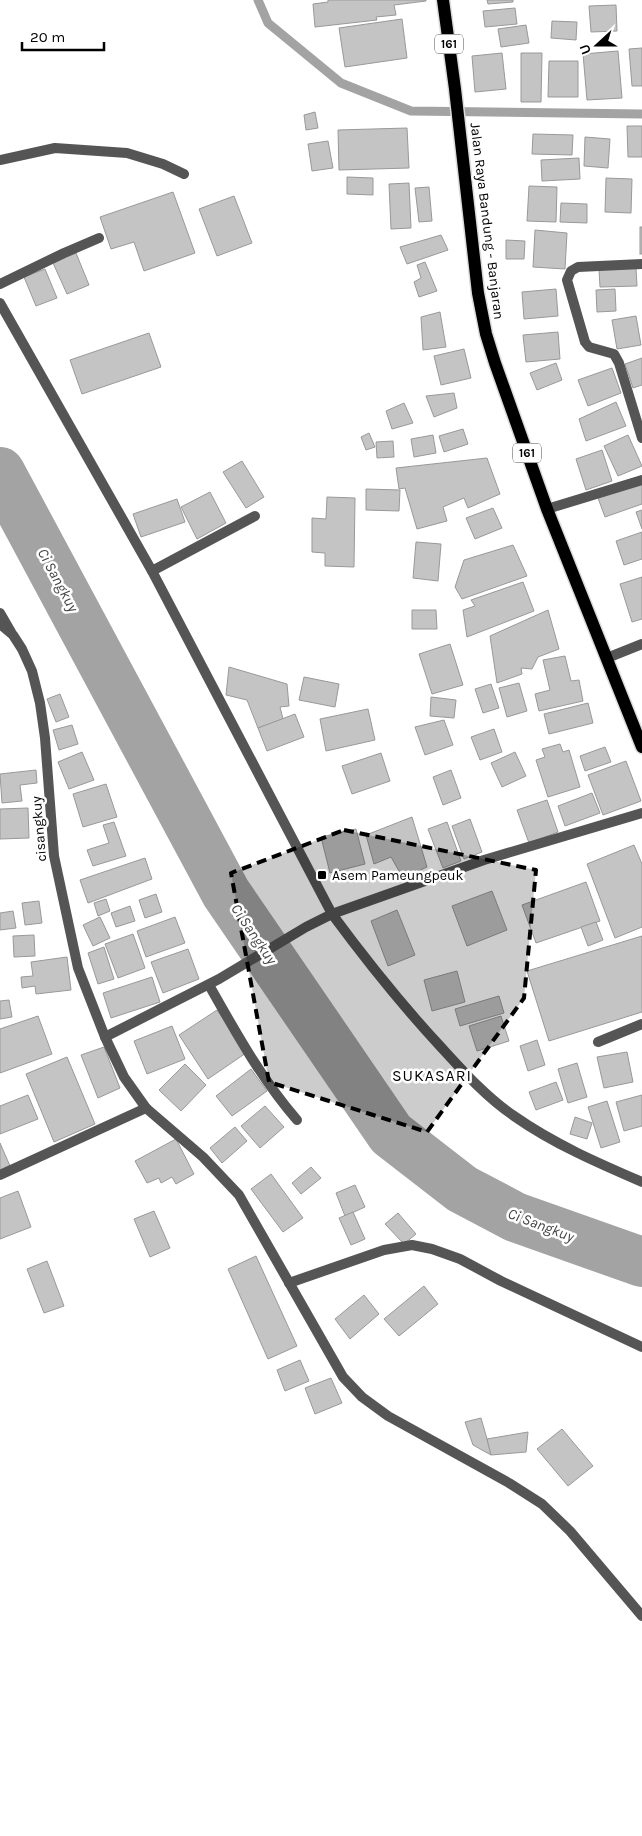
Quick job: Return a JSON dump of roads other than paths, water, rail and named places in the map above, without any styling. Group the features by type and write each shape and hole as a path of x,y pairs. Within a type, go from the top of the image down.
{"main road":[{"name":"Jalan Raya Bandung - Banjaran","path":"443,0 462,146 478,293 486,334 547,509 642,747"}],"street":[{"path":"0,160 55,148 127,153 163,164 184,174"},
{"path":"0,284 100,238"},
{"path":"642,264 578,267 571,271 567,280 585,342 589,347 614,354 619,362 642,438"},
{"path":"0,303 152,571 332,914 368,964 404,1007 469,1078 513,1116 571,1151 642,1182"},
{"path":"547,509 642,480"},
{"path":"152,571 255,516"},
{"path":"0,613 13,635"},
{"name":"cisangkuy","path":"0,624 13,635 32,671 40,703 45,738 54,856 78,968 105,1037 124,1077 146,1108 203,1157 239,1196 343,1377 362,1397 388,1416 509,1483 542,1504 570,1531 642,1616"},
{"path":"607,658 642,644"},
{"path":"105,1037 209,985 306,927 332,914 484,860 642,813"},
{"path":"209,985 257,1065 296,1120"},
{"path":"598,1042 642,1024"},
{"path":"0,1175 146,1108"},
{"path":"289,1283 384,1250 412,1245 432,1248 460,1259 501,1281 642,1347"}],"waterway":[{"path":"258,0 268,23 341,83 411,111 642,114"},
{"name":"Ci Sangkuy","path":"0,472 226,893 391,1134 462,1189 515,1217 642,1262"}],"place":[{"name":"Asem Pameungpeuk","path":"322,875"}],"district":[{"name":"SUKASARI","path":"432,1075"}]}
